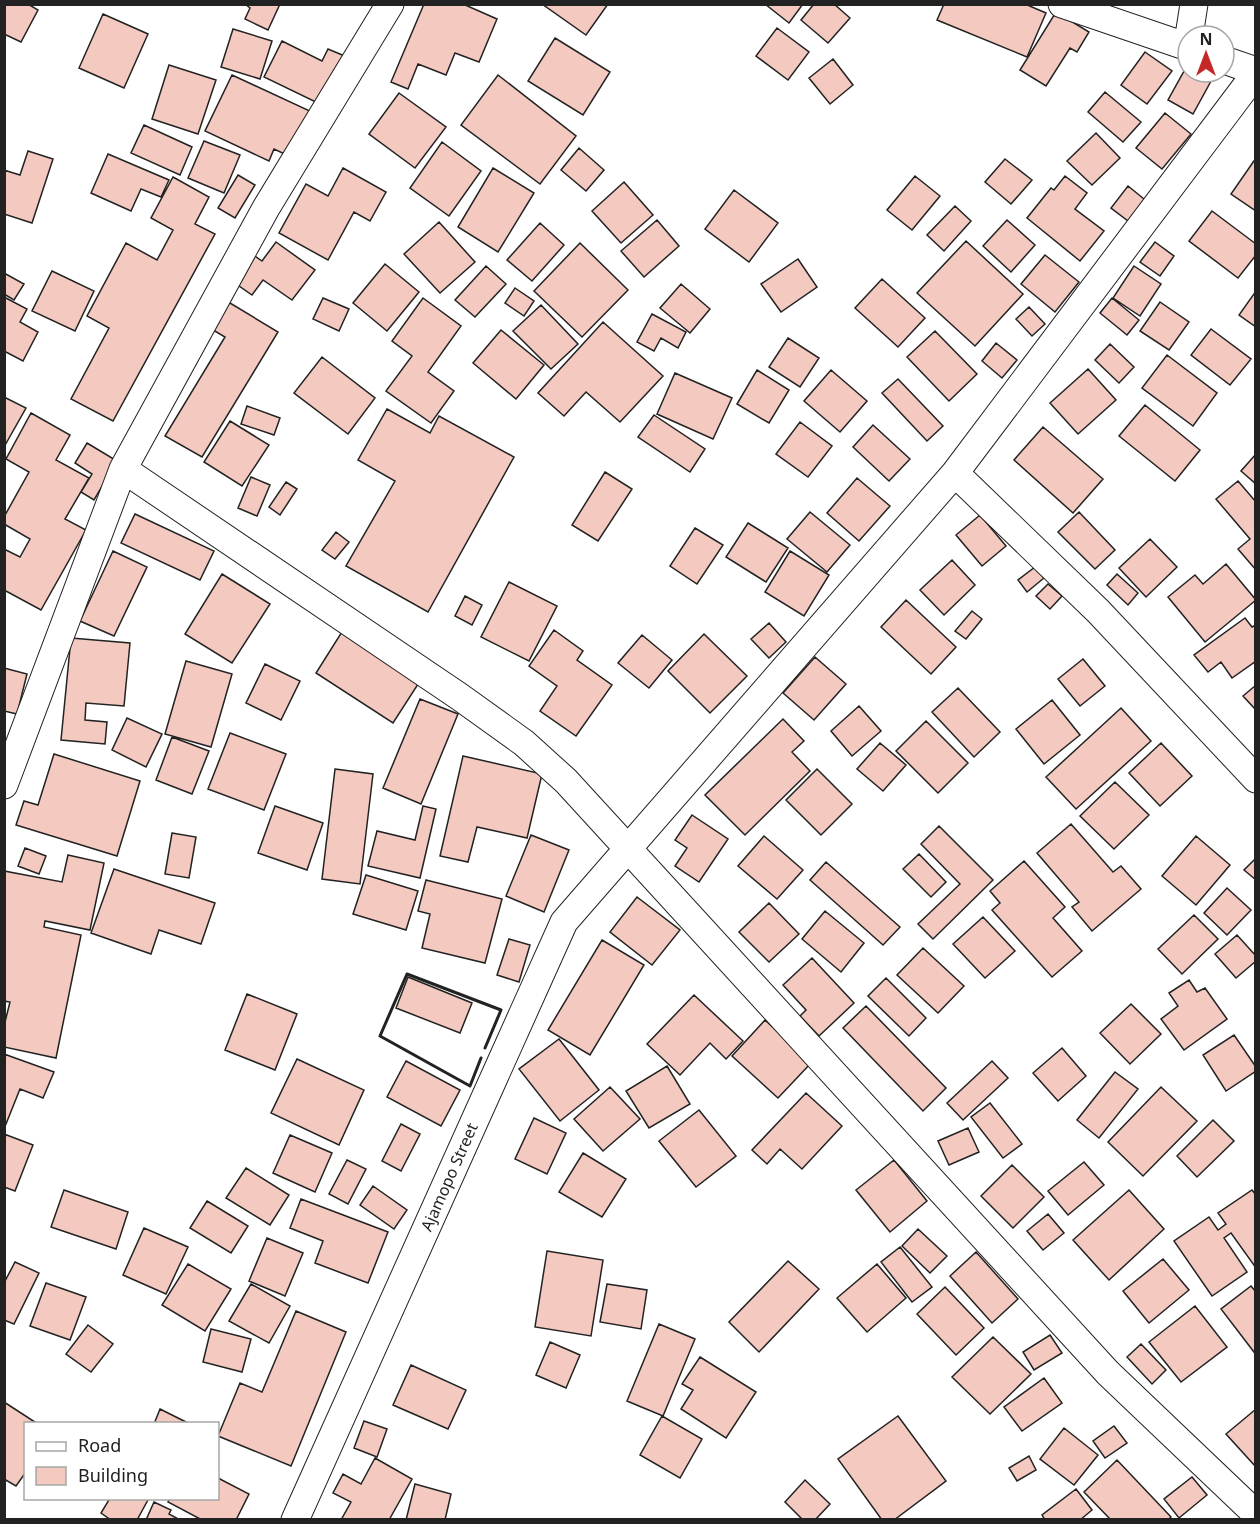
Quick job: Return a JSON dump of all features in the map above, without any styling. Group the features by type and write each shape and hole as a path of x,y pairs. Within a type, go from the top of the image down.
{"street":[{"path":"4,785 123,469 266,208 390,4"},
{"path":"1062,4 1176,38"},
{"path":"1191,24 1194,4"},
{"path":"1236,64 1256,72"},
{"name":"Ajamopo Street","path":"295,1520 564,922 955,473 1256,72"},
{"path":"123,469 460,696 524,743 566,781 1108,1374 1256,1514"},
{"path":"955,473 1098,611 1256,779"}],"building":[{"path":"4,4 28,4 38,10 21,42 4,34"},
{"path":"245,4 280,4 268,30 245,19 250,8"},
{"path":"424,4 463,4 497,19 479,62 455,53 446,75 418,64 408,89 391,82"},
{"path":"542,4 608,4 586,35"},
{"path":"765,4 803,4 789,23"},
{"path":"814,4 834,4 850,18 828,43 801,20"},
{"path":"944,4 1025,4 1046,13 1027,57 937,20"},
{"path":"1056,12 1089,32 1077,52 1070,48 1046,86 1020,70"},
{"path":"103,14 148,34 124,88 79,68"},
{"path":"777,28 809,52 788,80 756,56"},
{"path":"233,29 272,41 260,79 221,67"},
{"path":"555,38 610,72 583,115 528,81"},
{"path":"282,41 322,61 328,49 347,57 324,106 264,77"},
{"path":"1145,52 1172,71 1147,104 1121,85"},
{"path":"833,59 853,85 830,104 809,78"},
{"path":"169,65 216,80 198,134 152,119"},
{"path":"232,75 312,112 291,157 274,149 269,161 205,131"},
{"path":"498,75 576,136 540,184 461,125"},
{"path":"1177,84 1209,84 1193,114 1168,100"},
{"path":"1105,92 1141,122 1123,142 1088,112"},
{"path":"399,93 446,127 415,168 369,134"},
{"path":"1165,113 1191,134 1162,169 1136,148"},
{"path":"144,125 192,147 180,175 131,153"},
{"path":"1096,133 1120,158 1092,185 1067,161"},
{"path":"204,141 240,155 224,193 188,178"},
{"path":"442,142 481,171 449,216 410,188"},
{"path":"579,148 604,170 586,191 561,170"},
{"path":"28,151 53,159 32,223 4,214 4,170 20,175"},
{"path":"108,154 169,180 161,197 141,189 131,211 91,193"},
{"path":"1256,158 1256,211 1231,194"},
{"path":"1005,159 1032,180 1011,204 985,182"},
{"path":"343,168 386,192 370,221 354,212 328,260 279,233 306,184 328,196"},
{"path":"493,168 534,193 498,252 458,227"},
{"path":"238,175 255,185 235,218 218,208"},
{"path":"915,176 940,196 912,230 887,210"},
{"path":"1065,176 1087,193 1075,209 1104,231 1080,261 1027,218 1051,188 1054,190"},
{"path":"173,177 209,197 195,224 215,234 113,421 71,399 109,328 87,316 126,243 157,260 173,230 151,218"},
{"path":"624,182 653,215 621,243 592,211"},
{"path":"1128,186 1149,203 1132,224 1111,208"},
{"path":"734,190 778,223 749,262 705,229"},
{"path":"955,206 971,221 944,251 927,235"},
{"path":"1212,211 1256,244 1256,255 1238,278 1189,241"},
{"path":"657,220 679,246 644,277 621,251"},
{"path":"1007,220 1035,245 1011,272 983,246"},
{"path":"439,222 475,262 440,293 404,254"},
{"path":"540,223 564,245 532,281 507,260"},
{"path":"966,241 1023,294 975,346 917,293"},
{"path":"276,242 315,270 292,300 263,280 252,295 232,281 252,254 262,261"},
{"path":"1155,242 1174,256 1160,276 1140,262"},
{"path":"580,243 628,290 582,337 534,291"},
{"path":"1045,255 1079,282 1055,312 1021,284"},
{"path":"798,259 817,287 781,312 761,284"},
{"path":"385,264 419,292 387,331 353,303"},
{"path":"486,266 506,284 475,317 455,300"},
{"path":"1134,266 1161,284 1140,316 1113,298"},
{"path":"52,271 94,291 75,331 32,311"},
{"path":"4,273 24,284 14,300 4,294"},
{"path":"882,279 925,318 898,347 855,308"},
{"path":"681,284 710,309 690,333 660,308"},
{"path":"515,288 534,301 524,316 505,303"},
{"path":"1256,291 1256,327 1239,315"},
{"path":"4,297 27,309 20,322 38,332 23,361 4,351"},
{"path":"323,298 349,309 339,331 313,319"},
{"path":"423,298 461,326 428,372 454,391 431,423 386,391 412,356 392,341"},
{"path":"1112,298 1139,320 1127,335 1100,313"},
{"path":"225,300 278,332 202,457 165,436 225,337 208,327"},
{"path":"1160,302 1189,322 1169,350 1140,331"},
{"path":"541,305 578,344 551,369 513,331"},
{"path":"1029,307 1045,324 1032,336 1016,319"},
{"path":"652,314 686,332 678,348 661,338 654,351 637,342"},
{"path":"603,322 663,376 620,422 586,392 564,416 538,393"},
{"path":"1211,329 1251,359 1230,385 1191,355"},
{"path":"501,330 544,365 516,399 473,363"},
{"path":"935,331 977,374 949,401 907,357"},
{"path":"788,338 819,358 800,387 769,367"},
{"path":"996,343 1017,360 1002,378 982,361"},
{"path":"1110,344 1134,367 1119,383 1095,360"},
{"path":"1167,355 1217,393 1193,426 1142,388"},
{"path":"322,357 375,398 348,434 294,393"},
{"path":"1088,369 1116,400 1078,434 1050,403"},
{"path":"757,370 789,390 769,423 737,404"},
{"path":"831,370 867,401 840,432 804,401"},
{"path":"675,373 732,398 713,439 657,414"},
{"path":"898,379 943,426 927,441 882,393"},
{"path":"4,397 26,408 4,447"},
{"path":"1145,405 1200,450 1175,481 1119,436"},
{"path":"247,406 280,418 274,435 241,424"},
{"path":"387,409 430,433 439,416 514,457 428,612 346,566 395,481 358,460"},
{"path":"31,413 70,435 56,460 89,478 65,519 86,530 41,610 4,590 4,549 20,557 30,539 4,524 4,517 29,472 6,459"},
{"path":"654,415 705,449 690,472 638,437"},
{"path":"230,421 269,445 242,486 204,462"},
{"path":"800,422 832,446 808,477 776,454"},
{"path":"873,425 910,459 889,481 853,447"},
{"path":"1043,427 1103,479 1073,513 1014,460"},
{"path":"87,443 117,461 94,500 81,492 92,474 75,463"},
{"path":"1256,454 1256,484 1241,471"},
{"path":"605,472 632,489 598,541 572,525"},
{"path":"251,477 270,485 257,516 238,508"},
{"path":"857,478 890,506 859,541 827,513"},
{"path":"1238,481 1256,502 1256,570 1238,549 1250,539 1216,499"},
{"path":"286,482 297,489 280,515 269,507"},
{"path":"810,512 850,545 827,572 787,539"},
{"path":"1079,512 1115,550 1095,569 1058,532"},
{"path":"135,514 214,551 200,580 121,543"},
{"path":"980,515 1006,546 982,566 956,535"},
{"path":"748,523 788,548 766,582 726,557"},
{"path":"695,528 723,545 697,584 670,566"},
{"path":"336,532 349,542 335,559 322,550"},
{"path":"1150,539 1177,567 1146,597 1119,568"},
{"path":"113,551 147,567 114,636 80,621"},
{"path":"790,551 829,575 804,616 765,592"},
{"path":"952,560 975,585 944,615 920,590"},
{"path":"1226,564 1256,600 1205,642 1168,597 1195,575 1203,584"},
{"path":"1035,567 1044,578 1027,592 1018,580"},
{"path":"222,574 270,604 232,663 185,634"},
{"path":"1117,574 1138,593 1128,605 1107,585"},
{"path":"509,582 557,606 529,661 481,637"},
{"path":"1048,584 1062,596 1050,609 1036,596"},
{"path":"465,596 482,605 472,625 455,616"},
{"path":"906,600 956,647 931,674 881,627"},
{"path":"972,611 982,619 966,639 955,631"},
{"path":"1245,618 1252,627 1256,625 1256,661 1232,678 1221,662 1208,672 1194,655"},
{"path":"769,623 786,642 769,658 751,639"},
{"path":"345,627 422,678 393,723 316,673"},
{"path":"554,630 583,651 577,660 612,685 576,736 540,711 557,686 529,666"},
{"path":"704,634 747,676 710,713 668,671"},
{"path":"642,635 672,660 649,688 618,663"},
{"path":"71,638 130,643 124,706 86,703 85,720 107,722 105,744 61,740"},
{"path":"815,657 846,684 814,720 783,693"},
{"path":"1083,659 1105,686 1080,706 1058,679"},
{"path":"186,661 232,674 211,747 165,734"},
{"path":"265,664 300,681 281,720 246,703"},
{"path":"4,668 27,674 17,714 4,711"},
{"path":"1256,685 1256,710 1243,696"},
{"path":"958,688 1000,732 974,757 932,712"},
{"path":"420,699 458,714 421,804 383,788"},
{"path":"1052,700 1080,735 1044,764 1016,729"},
{"path":"859,706 881,731 852,756 831,731"},
{"path":"1121,708 1151,741 1076,809 1046,777"},
{"path":"127,718 162,734 146,767 112,750"},
{"path":"783,719 804,741 792,752 810,771 745,835 705,795"},
{"path":"926,721 968,763 938,793 896,751"},
{"path":"230,733 286,754 264,810 208,789"},
{"path":"172,737 209,751 192,794 156,780"},
{"path":"880,743 906,765 883,791 857,769"},
{"path":"1161,743 1192,776 1160,806 1129,773"},
{"path":"54,754 140,781 117,856 16,825 24,801 38,805"},
{"path":"463,756 542,774 527,838 477,827 468,862 440,856"},
{"path":"335,769 373,774 360,884 322,879"},
{"path":"817,769 852,804 821,835 786,800"},
{"path":"1115,782 1149,815 1114,849 1080,816"},
{"path":"275,806 323,823 307,870 258,853"},
{"path":"423,806 436,809 420,878 368,866 377,831 415,840"},
{"path":"692,815 728,839 699,882 675,866 687,848 675,840"},
{"path":"1071,824 1113,872 1121,866 1141,889 1092,931 1072,907 1079,902 1037,853"},
{"path":"939,826 993,880 933,939 918,924 960,884 921,844"},
{"path":"172,833 196,837 189,878 165,874"},
{"path":"531,835 569,850 544,912 506,896"},
{"path":"764,836 803,870 777,899 738,866"},
{"path":"1196,836 1230,865 1196,905 1162,876"},
{"path":"25,848 46,856 39,874 18,866"},
{"path":"919,854 946,882 931,897 903,869"},
{"path":"68,855 104,863 90,930 45,921 44,927 81,935 56,1058 4,1047 4,1026 10,1002 4,1001 4,871 62,882"},
{"path":"1256,858 1256,880 1244,870"},
{"path":"1024,861 1065,907 1053,918 1082,951 1052,977 992,910 1000,903 990,891"},
{"path":"826,862 900,927 883,945 810,880"},
{"path":"114,869 215,903 201,944 159,930 151,954 91,933"},
{"path":"366,875 418,891 406,930 353,914"},
{"path":"426,880 502,899 485,963 422,948 430,914 418,911"},
{"path":"1227,888 1251,910 1227,935 1204,913"},
{"path":"637,897 680,930 652,965 610,932"},
{"path":"769,903 799,934 769,962 739,932"},
{"path":"825,911 864,943 841,972 802,939"},
{"path":"1194,915 1218,939 1182,974 1158,949"},
{"path":"983,917 1015,951 985,978 953,944"},
{"path":"1237,935 1256,956 1256,961 1236,978 1215,954"},
{"path":"509,939 530,945 519,982 497,975"},
{"path":"602,940 644,965 590,1055 548,1030"},
{"path":"923,948 964,986 938,1013 897,975"},
{"path":"812,958 854,1003 819,1036 800,1016 806,1010 783,985"},
{"path":"408,977 472,1003 460,1033 396,1008"},
{"path":"886,978 926,1018 909,1036 868,996"},
{"path":"1189,980 1197,992 1205,988 1227,1019 1184,1050 1161,1019 1178,1006 1169,993"},
{"path":"247,994 297,1014 275,1070 225,1050"},
{"path":"694,995 743,1041 726,1059 710,1043 680,1075 647,1044"},
{"path":"1131,1004 1161,1034 1130,1064 1100,1033"},
{"path":"866,1006 946,1088 923,1111 843,1028"},
{"path":"765,1020 811,1063 778,1098 732,1056"},
{"path":"1234,1035 1256,1067 1256,1071 1226,1091 1203,1055"},
{"path":"559,1039 599,1090 560,1121 519,1069"},
{"path":"1062,1048 1086,1076 1058,1101 1033,1073"},
{"path":"4,1054 54,1072 43,1098 20,1089 4,1129"},
{"path":"297,1059 364,1090 339,1145 271,1113"},
{"path":"406,1061 460,1090 441,1126 387,1097"},
{"path":"992,1061 1008,1078 963,1120 947,1103"},
{"path":"667,1066 690,1104 649,1128 626,1091"},
{"path":"1115,1072 1138,1089 1099,1138 1077,1120"},
{"path":"610,1087 640,1119 603,1151 574,1119"},
{"path":"1161,1087 1197,1121 1143,1176 1108,1142"},
{"path":"806,1093 842,1126 802,1169 780,1149 767,1164 752,1150"},
{"path":"990,1103 1022,1144 1003,1158 971,1117"},
{"path":"699,1110 736,1156 696,1187 659,1141"},
{"path":"534,1118 566,1133 547,1174 515,1159"},
{"path":"1213,1120 1234,1141 1197,1177 1177,1156"},
{"path":"401,1124 420,1134 401,1171 382,1161"},
{"path":"968,1128 979,1152 949,1165 938,1141"},
{"path":"4,1134 33,1145 15,1191 4,1187"},
{"path":"290,1135 332,1153 315,1192 273,1173"},
{"path":"583,1153 626,1179 602,1217 559,1192"},
{"path":"347,1160 366,1169 348,1204 329,1194"},
{"path":"894,1160 927,1201 890,1232 856,1190"},
{"path":"1084,1162 1104,1185 1068,1215 1048,1191"},
{"path":"1012,1165 1044,1197 1013,1228 981,1196"},
{"path":"246,1168 289,1195 270,1225 226,1198"},
{"path":"373,1186 407,1210 394,1229 360,1205"},
{"path":"64,1190 128,1212 116,1249 51,1227"},
{"path":"1129,1190 1164,1229 1109,1280 1073,1240"},
{"path":"1252,1190 1256,1195 1256,1268 1231,1233 1224,1238 1247,1272 1212,1296 1174,1241 1209,1217 1218,1230 1226,1224 1218,1213"},
{"path":"301,1199 388,1232 368,1283 315,1263 323,1241 290,1228"},
{"path":"207,1201 248,1226 231,1253 190,1228"},
{"path":"1048,1214 1064,1233 1043,1250 1027,1231"},
{"path":"144,1228 188,1247 166,1294 123,1275"},
{"path":"918,1229 947,1256 930,1273 902,1246"},
{"path":"267,1238 303,1253 285,1296 249,1281"},
{"path":"900,1247 932,1287 912,1302 881,1262"},
{"path":"547,1251 603,1260 591,1336 535,1327"},
{"path":"976,1252 1018,1299 992,1323 950,1276"},
{"path":"1163,1259 1189,1290 1149,1323 1123,1291"},
{"path":"788,1261 819,1289 759,1352 729,1322"},
{"path":"15,1262 39,1273 14,1324 4,1320 4,1283"},
{"path":"188,1264 231,1289 205,1331 162,1305"},
{"path":"877,1264 906,1298 867,1332 837,1298"},
{"path":"46,1283 86,1297 70,1340 30,1326"},
{"path":"251,1284 290,1306 269,1343 229,1321"},
{"path":"607,1284 647,1290 641,1329 600,1322"},
{"path":"1251,1286 1256,1292 1256,1350 1254,1352 1221,1309"},
{"path":"945,1287 984,1328 956,1355 917,1314"},
{"path":"1195,1306 1227,1347 1181,1382 1149,1342"},
{"path":"296,1311 346,1332 291,1466 219,1436 240,1383 262,1392"},
{"path":"659,1324 695,1339 663,1416 627,1401"},
{"path":"88,1325 113,1344 91,1372 66,1354"},
{"path":"211,1329 251,1339 242,1372 203,1362"},
{"path":"1050,1335 1062,1353 1034,1370 1023,1352"},
{"path":"993,1337 1031,1374 990,1414 952,1377"},
{"path":"550,1342 580,1355 566,1388 536,1375"},
{"path":"1141,1344 1166,1370 1152,1384 1127,1357"},
{"path":"700,1357 756,1392 726,1438 681,1409 693,1390 682,1384"},
{"path":"411,1365 466,1390 448,1429 393,1405"},
{"path":"1044,1378 1062,1403 1022,1431 1004,1407"},
{"path":"4,1402 35,1422 24,1422 24,1475 16,1486 4,1479"},
{"path":"160,1409 186,1422 155,1422"},
{"path":"1256,1409 1256,1467 1226,1434"},
{"path":"662,1416 702,1439 680,1478 640,1455"},
{"path":"898,1416 946,1481 894,1520 882,1520 838,1459"},
{"path":"364,1421 387,1429 377,1457 354,1448"},
{"path":"1114,1426 1127,1443 1105,1458 1093,1441"},
{"path":"1064,1428 1098,1455 1074,1485 1040,1459"},
{"path":"1029,1456 1036,1470 1017,1481 1009,1468"},
{"path":"375,1458 412,1479 389,1520 341,1520 351,1502 333,1493 343,1474 361,1484"},
{"path":"1117,1460 1171,1517 1168,1520 1111,1520 1084,1492"},
{"path":"1192,1477 1207,1495 1179,1518 1164,1499"},
{"path":"219,1479 249,1494 236,1520 202,1520 168,1502 169,1500 219,1500"},
{"path":"805,1480 830,1504 815,1520 803,1520 785,1502"},
{"path":"415,1484 451,1494 445,1520 406,1520"},
{"path":"1076,1489 1092,1510 1080,1520 1045,1520 1042,1515"},
{"path":"109,1500 148,1500 137,1520 111,1520 101,1513"},
{"path":"154,1502 171,1510 169,1514 180,1520 146,1520"}],"wall":[{"path":"481,1058 470,1086 380,1036 407,974 501,1010 485,1048"}]}
